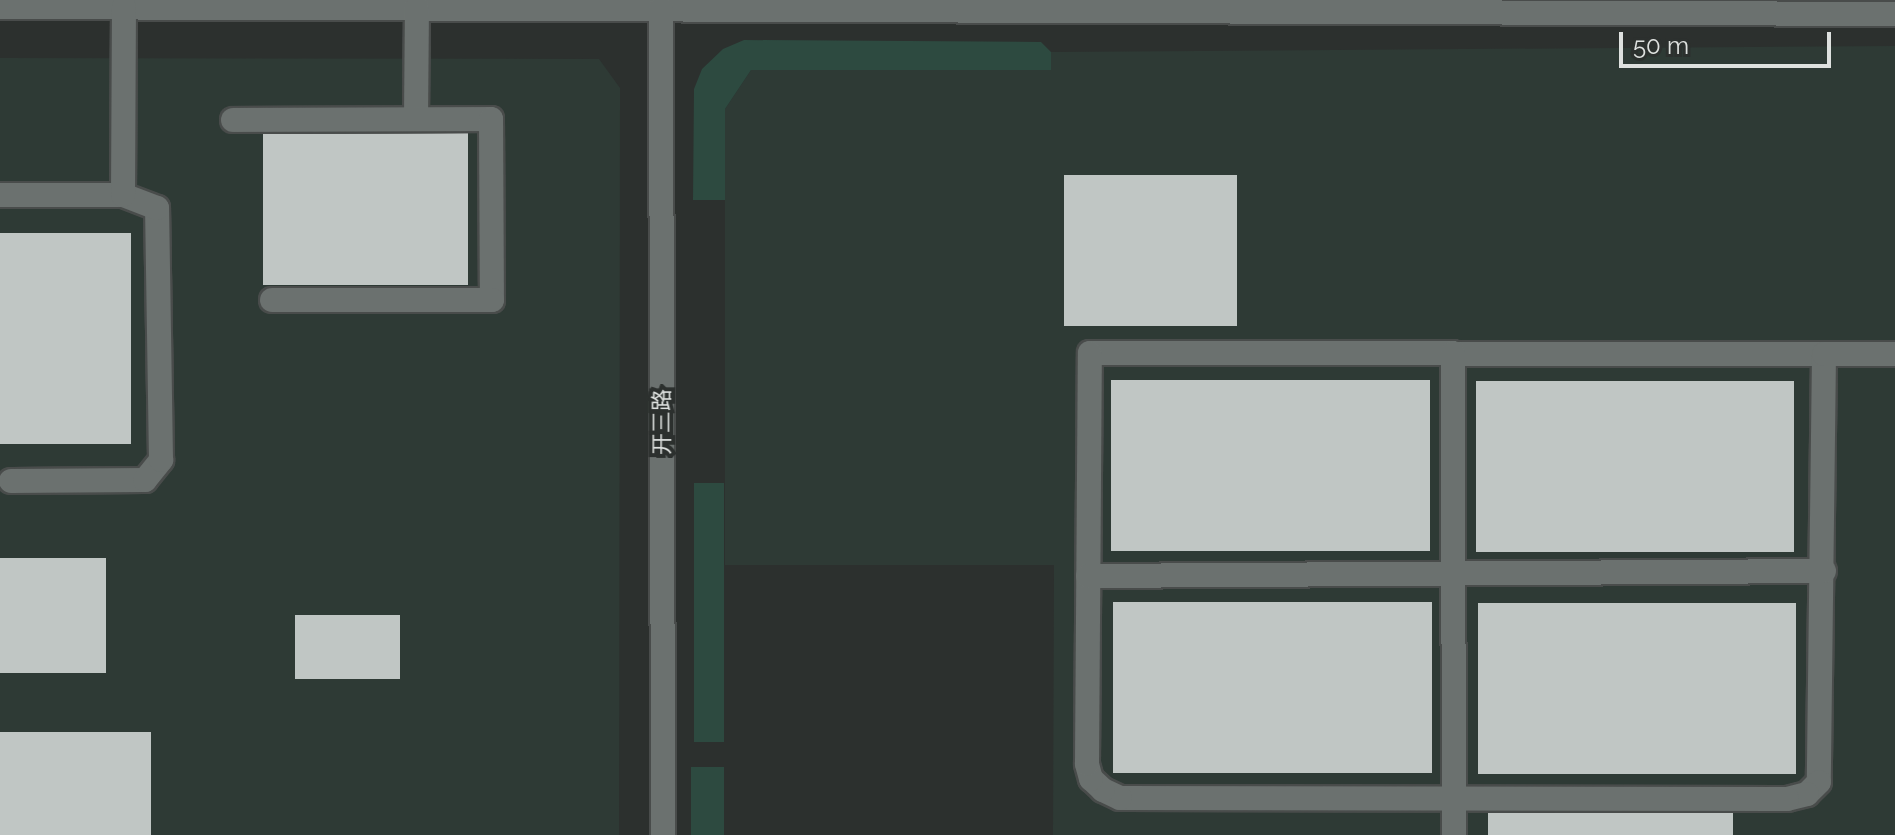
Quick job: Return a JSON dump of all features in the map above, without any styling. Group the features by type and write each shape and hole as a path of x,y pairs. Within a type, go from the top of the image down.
{"street":[{"path":"0,7 1895,14"},
{"path":"123,195 124,7"},
{"path":"416,119 417,8"},
{"name":"开三路","path":"661,9 663,835"},
{"path":"233,120 491,119 492,300 272,300"},
{"path":"0,195 123,195 157,208 161,460 145,480 11,481"},
{"path":"1824,354 1823,761 1819,782 1807,794 1787,799 1120,798 1103,790 1091,779 1087,764 1090,353 1895,354"},
{"path":"1453,353 1454,835"},
{"path":"1088,576 1824,571"}],"shaded area":[{"path":"1895,46 1895,835 1053,835 1054,565 725,565 725,109 751,70 1051,70 1051,52"},
{"path":"0,58 599,59 620,88 619,835 0,835"}],"green space":[{"path":"744,40 1041,42 1051,52 1051,70 751,70 725,109 725,200 693,200 694,89 702,69 723,49"},
{"path":"694,483 724,483 724,742 694,742"},
{"path":"691,767 724,767 724,835 691,835"}],"building":[{"path":"263,133 468,133 468,285 263,285"},
{"path":"1064,175 1237,175 1237,326 1064,326"},
{"path":"0,233 131,233 131,444 0,444"},
{"path":"1111,380 1430,380 1430,551 1111,551"},
{"path":"1476,381 1794,381 1794,552 1476,552"},
{"path":"0,558 106,558 106,673 0,673"},
{"path":"1113,602 1432,602 1432,773 1113,773"},
{"path":"1478,603 1796,603 1796,774 1478,774"},
{"path":"295,615 400,615 400,679 295,679"},
{"path":"0,732 151,732 151,835 0,835"},
{"path":"1488,813 1733,813 1733,835 1488,835"}]}
